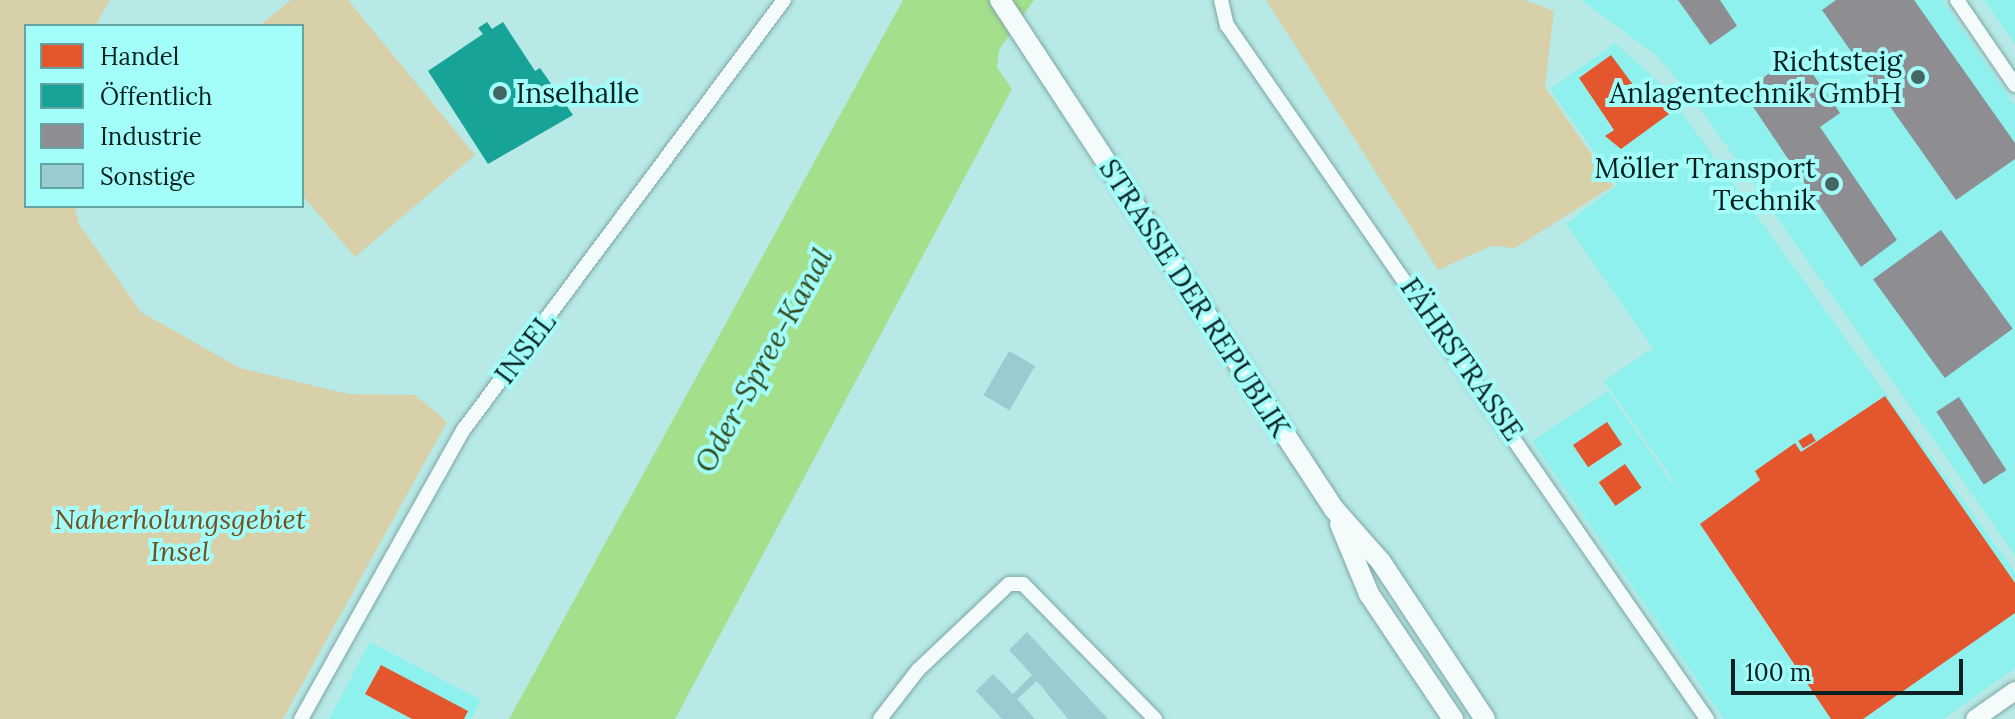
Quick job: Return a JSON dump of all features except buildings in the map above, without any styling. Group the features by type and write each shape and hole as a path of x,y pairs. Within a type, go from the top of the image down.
{"main road":[{"name":"STRASSE DER REPUBLIK","path":"1000,0 1334,509 1381,562 1485,719"},
{"name":"STRASSE DER REPUBLIK","path":"1334,509 1369,594 1453,719"}],"street":[{"name":"INSEL","path":"301,719 464,429 784,0"},
{"name":"FÄHRSTRASSE","path":"1221,0 1227,25 1707,719"},
{"path":"1957,0 2015,85"},
{"path":"880,719 918,670 1009,584 1023,584 1155,719"},
{"path":"1975,719 2015,691"}],"shaded area":[{"path":"1581,0 1942,0 2015,106 2015,555 1690,94 1656,55"},
{"path":"1984,0 2015,0 2015,44"},
{"path":"1615,43 1661,84 2015,572 2015,668 1943,719 1724,719 1532,441 1608,391 1671,482 1646,500 1674,481 1604,381 1653,348 1566,224 1618,185 1550,89"},
{"path":"370,642 481,700 471,719 329,719"}],"green space":[{"name":"Naherholungsgebiet Insel","path":"0,0 110,0 96,24 24,24 24,208 75,208 79,224 141,312 240,368 348,394 415,395 447,422 283,719 0,719"},
{"path":"291,0 348,0 475,155 355,257 304,197 304,24 261,24"},
{"path":"1266,0 1525,0 1554,11 1545,87 1613,186 1515,248 1491,246 1438,270"}],"water":[{"name":"Oder-Spree-Kanal","path":"903,0 1034,0 999,50 997,67 1012,89 675,719 509,719"}],"place":[{"name":"Richtsteig Anlagentechnik GmbH","path":"1918,77"},
{"name":"Inselhalle","path":"500,93"},
{"name":"Möller Transport Technik","path":"1832,184"}]}
